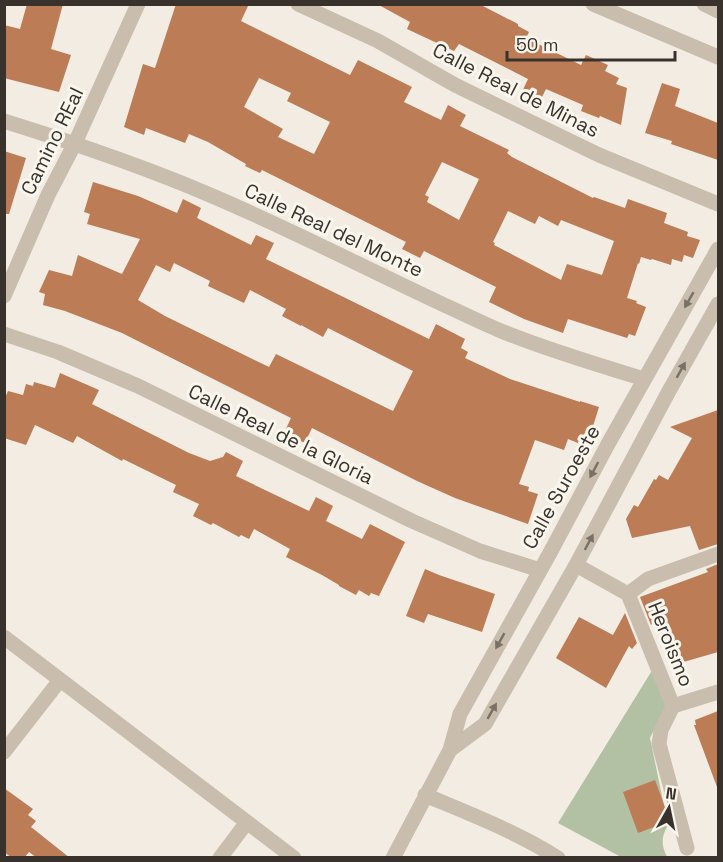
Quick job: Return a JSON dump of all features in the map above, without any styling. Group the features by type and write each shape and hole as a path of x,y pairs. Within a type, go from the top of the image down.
{"street":[{"name":"Camino REal","path":"4,296 48,195 75,143 138,4"},
{"name":"Calle Real de Minas","path":"298,4 378,41 455,85 599,155 718,204"},
{"path":"593,4 718,57"},
{"path":"704,4 718,11"},
{"name":"Calle Real del Monte","path":"4,121 141,166 299,235 505,333 644,379"},
{"name":"Calle Suroeste","path":"393,858 450,750 460,714 718,249"},
{"name":"Calle Suroeste","path":"450,750 485,724 576,565 669,391 717,311"},
{"name":"Calle Real de la Gloria","path":"4,334 58,352 138,386 422,526 480,551 540,570"},
{"path":"576,565 627,594 648,579 718,554"},
{"name":"Heroismo","path":"627,594 673,706 661,730 659,744 687,848"},
{"path":"4,637 294,858"},
{"path":"4,752 60,680"},
{"path":"673,706 718,692"},
{"path":"425,795 500,827 558,858"},
{"path":"220,858 247,822"}],"green space":[{"path":"656,664 670,697 650,738 668,825 663,841 667,857 621,857 558,823"}],"building":[{"path":"27,4 63,4 51,49 71,55 59,92 4,78 4,25 20,29"},
{"path":"176,4 249,4 241,21 350,75 358,60 412,87 404,102 441,120 448,105 466,115 460,126 509,150 507,153 512,157 593,198 625,208 628,199 667,213 664,223 688,232 687,236 700,240 693,258 684,255 682,262 672,259 671,265 641,257 627,298 646,307 635,336 629,334 627,338 568,319 563,333 524,319 489,302 496,287 424,251 420,258 402,249 406,242 262,170 260,173 245,166 246,164 208,142 189,134 185,143 146,128 144,135 124,127 143,64 155,68","holes":["259,78 291,93 287,101 330,122 314,154 278,137 283,129 244,107","442,162 479,179 459,220 427,202 429,197 425,195","508,211 535,224 539,216 558,226 561,220 614,241 602,275 567,264 561,280 494,245 493,242"]},
{"path":"377,4 479,4 518,24 529,32 526,38 581,65 586,55 608,65 605,71 619,78 616,84 627,88 621,125 581,111 583,105 546,89 539,103 521,94 528,79 459,44 454,51 407,29 410,22"},
{"path":"662,83 680,89 675,106 718,123 718,160 671,144 672,141 645,133"},
{"path":"4,151 26,158 9,214 4,214"},
{"path":"93,182 138,196 177,213 183,199 201,208 197,218 251,245 256,235 274,243 266,259 429,339 436,324 465,339 461,348 468,352 465,358 510,379 599,407 588,442 579,439 578,443 568,439 564,450 535,440 519,484 529,487 528,491 538,494 528,524 455,498 312,428 305,443 284,433 291,418 122,333 43,305 45,294 39,292 49,270 72,276 78,255 122,274 140,239 87,224 90,214 84,212","holes":["174,263 210,281 208,286 244,303 250,290 286,309 282,316 323,337 328,328 413,371 393,411 276,354 269,367 165,316 138,300 156,265 170,272"]},
{"path":"60,373 99,390 92,404 189,453 210,461 223,457 226,452 243,461 236,476 309,511 316,497 333,506 326,521 362,539 370,524 405,542 379,596 371,593 369,596 359,590 356,595 339,586 286,557 290,549 254,529 249,539 241,535 239,537 213,523 211,525 193,516 199,504 173,492 176,485 123,459 122,461 77,436 73,443 35,425 26,445 4,438 4,400 8,391 23,395 26,384 33,386 34,382 55,388"},
{"path":"718,410 718,544 699,550 690,526 632,538 626,519 634,505 638,507 654,479 656,480 659,475 668,480 692,438 670,427"},
{"path":"718,564 718,652 680,663 662,613 651,625 640,597 708,572 706,569"},
{"path":"425,569 495,594 482,632 428,614 424,623 406,616"},
{"path":"625,613 637,643 632,649 629,646 606,688 556,658 579,617 613,635"},
{"path":"718,711 717,787 694,725 696,725 695,720"},
{"path":"655,780 670,821 638,833 623,792"},
{"path":"4,788 33,809 28,815 36,821 31,827 70,858 37,858 29,852 24,858 12,858 4,852"}]}
